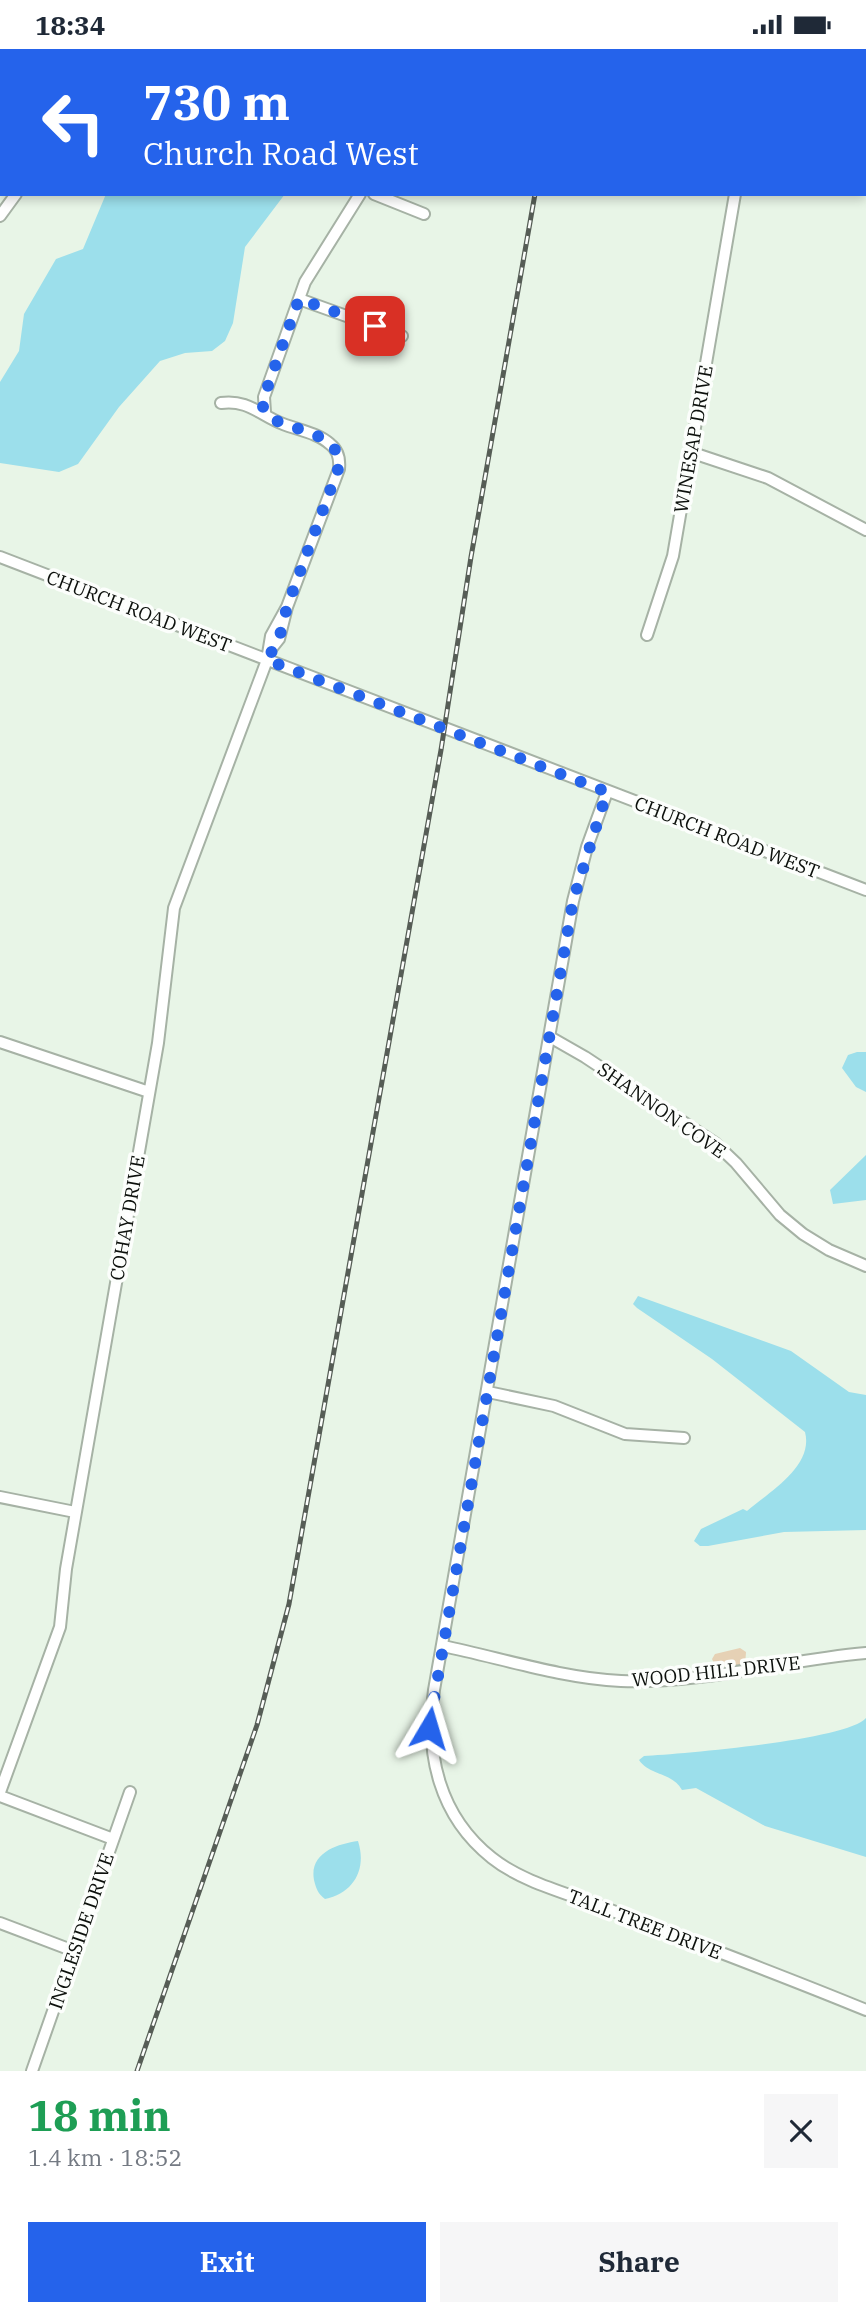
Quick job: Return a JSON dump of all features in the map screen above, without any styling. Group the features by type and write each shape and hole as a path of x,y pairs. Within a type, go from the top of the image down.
{"street":[{"path":"0,216 15,196"},
{"path":"221,403 234,402 265,412 264,397 299,299 313,267 359,196"},
{"path":"379,196 424,214"},
{"name":"WINESAP DRIVE","path":"647,635 673,556 735,196"},
{"path":"299,299 402,336"},
{"name":"COHAY DRIVE","path":"0,1794 60,1627 75,1512 149,1092 177,896 269,655 271,636 287,607 330,494 339,459 328,442 281,423 265,412"},
{"path":"690,452 768,478 866,530"},
{"name":"CHURCH ROAD WEST","path":"0,557 269,655 607,792 866,890"},
{"name":"TALL TREE DRIVE","path":"607,792 584,858 573,901 429,1728 435,1770 448,1804 460,1823 486,1853 524,1876 866,2010"},
{"name":"SHANNON COVE","path":"550,1037 585,1056 715,1143 743,1170 780,1215 797,1229 829,1250 866,1266"},
{"path":"0,1042 149,1092"},
{"path":"488,1392 554,1406 625,1434 684,1438"},
{"path":"0,1497 75,1512"},
{"name":"WOOD HILL DRIVE","path":"443,1646 581,1677 631,1681 866,1653"},
{"name":"INGLESIDE DRIVE","path":"32,2071 130,1792"},
{"path":"0,1794 113,1839"},
{"path":"0,1923 74,1951"}],"shaded area":[{"path":"740,1648 746,1652 745,1666 717,1670 712,1659 715,1654"}],"water":[{"path":"105,196 283,196 245,247 233,323 225,341 212,351 185,353 160,361 119,407 78,464 59,472 0,463 0,382 19,351 24,314 56,259 83,249"},
{"path":"866,1052 866,1092 856,1087 842,1068 848,1055"},
{"path":"866,1155 866,1200 833,1204 830,1190"},
{"path":"638,1296 791,1351 849,1392 866,1395 866,1530 784,1532 708,1546 700,1546 694,1541 701,1529 743,1509 747,1511 788,1477 803,1456 805,1432 712,1359 637,1308 633,1304"},
{"path":"866,1718 866,1857 765,1826 696,1788 682,1790 673,1780 649,1769 639,1760 644,1756 798,1739 853,1726"},
{"path":"358,1841 361,1861 356,1878 344,1891 325,1899 314,1880 316,1863 326,1851"}],"railway":[{"path":"137,2071 257,1725 289,1604 441,750 471,557 535,196"}],"route":[{"path":"375,326 299,299 264,397 263,407 268,416 328,442 336,450 340,464 287,607 279,639 267,660 607,792 587,847 573,901 429,1728"}]}
